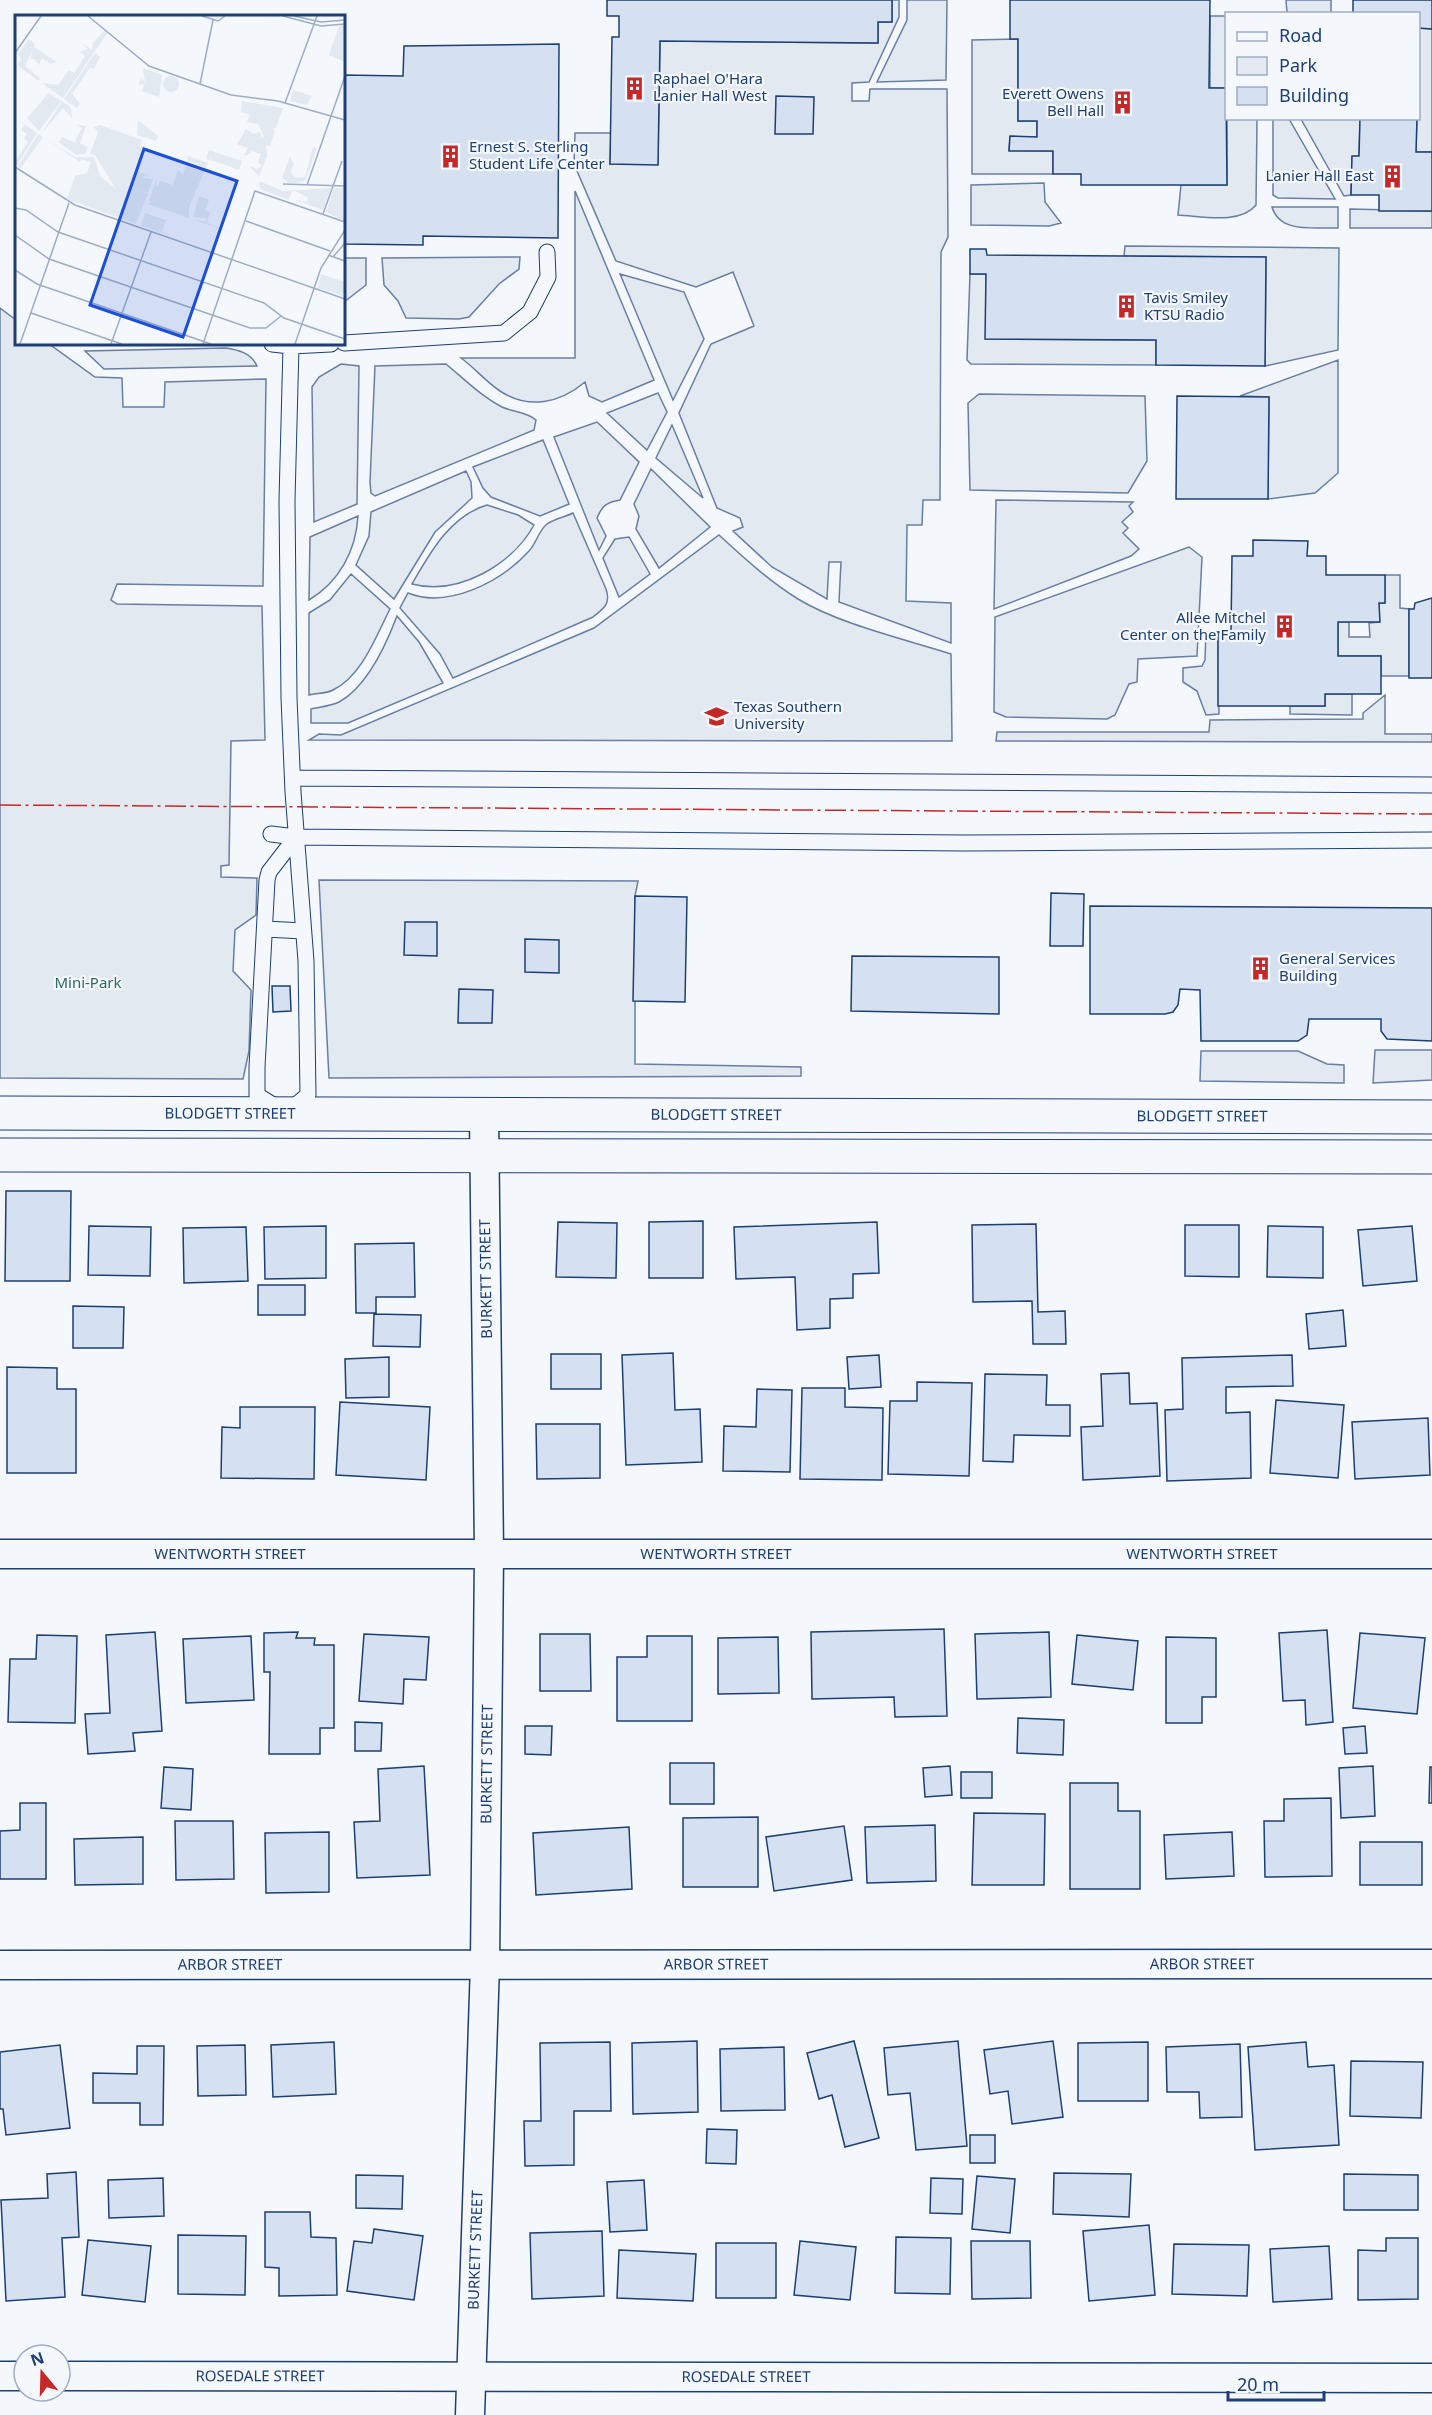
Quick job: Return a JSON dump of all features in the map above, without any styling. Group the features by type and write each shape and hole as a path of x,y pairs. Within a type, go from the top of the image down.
{"main road":[{"name":"BLODGETT STREET","path":"0,1113 1432,1117"},
{"path":"285,1155 286,1113"},
{"path":"1045,1115 1046,1156"},
{"path":"0,1155 1432,1156"}],"street":[{"name":"BURKETT STREET","path":"470,2415 485,1964 489,1553 484,1115"},
{"name":"WENTWORTH STREET","path":"0,1554 1432,1554"},
{"name":"ARBOR STREET","path":"0,1965 1432,1964"},
{"name":"ROSEDALE STREET","path":"72,2376 1432,2378"}],"lane":[{"path":"345,343 504,333 530,312 548,277 547,252"},
{"path":"282,345 311,345"},
{"path":"291,346 287,510 289,698 303,931 308,1095 286,1113 257,1095 269,872 296,837"},
{"path":"293,778 1432,785"},
{"path":"271,834 296,837 964,843 1432,840"},
{"path":"266,929 303,931"}],"green space":[{"path":"892,0 899,0 899,17 869,82 852,83 852,101 869,101 870,89 947,89 948,237 941,252 940,500 923,500 922,525 907,525 906,601 951,603 951,643 839,602 841,562 829,562 827,599 772,567 733,531 743,527 740,518 717,508 679,413 711,344 754,326 733,272 696,287 616,261 574,164 575,133 611,133 610,164 658,164 660,41 878,43 878,22 892,22"},
{"path":"907,0 947,0 946,80 877,82 907,20"},
{"path":"1286,0 1331,0 1331,12 1287,12"},
{"path":"1210,16 1225,16 1225,88 1210,88"},
{"path":"1420,28 1432,29 1432,152 1416,152 1417,120 1420,120"},
{"path":"1018,39 1018,121 1037,121 1037,137 1010,137 1009,150 1053,151 1053,174 972,174 972,40"},
{"path":"1227,120 1257,120 1256,205 1249,211 1230,217 1209,218 1178,215 1181,185 1227,185"},
{"path":"1273,120 1290,120 1335,199 1278,198 1273,195"},
{"path":"1302,120 1360,120 1359,156 1352,157 1351,195 1344,196"},
{"path":"1044,183 1045,202 1061,223 1049,226 971,225 971,185"},
{"path":"575,191 654,380 602,402 589,396 585,382 555,399 544,402 522,401 500,391 461,358 575,358"},
{"path":"1272,207 1338,207 1338,228 1309,228 1290,225 1282,222 1276,216"},
{"path":"1350,209 1432,211 1432,228 1350,228"},
{"path":"1125,246 1339,248 1338,350 1265,366 1266,257 1124,256"},
{"path":"520,257 519,269 499,284 469,317 459,319 406,318 398,301 384,285 382,258"},
{"path":"345,258 366,258 366,285 345,301"},
{"path":"620,274 684,292 704,339 673,400"},
{"path":"970,274 986,274 986,339 1156,340 1156,365 971,364 967,360"},
{"name":"Mini-Park","path":"0,308 15,319 15,345 50,345 95,377 122,378 123,407 164,407 165,382 266,379 263,586 117,584 111,600 117,604 262,606 265,740 231,741 229,865 221,866 221,877 257,878 256,915 235,930 233,971 251,990 249,1051 243,1079 0,1078"},
{"path":"226,348 244,353 257,366 104,369 85,351"},
{"path":"1338,360 1338,473 1315,493 1268,499 1269,397 1240,396"},
{"path":"341,364 359,366 357,504 314,522 312,387 319,377"},
{"path":"446,364 494,403 536,420 534,430 375,496 371,493 370,482 375,366"},
{"path":"658,393 667,412 647,450 607,413"},
{"path":"979,394 1145,396 1147,461 1128,493 970,490 968,403"},
{"path":"597,422 639,462 620,500 606,505 597,518 606,536 599,550 554,437"},
{"path":"672,425 703,498 656,458"},
{"path":"543,440 569,504 540,516 491,497 483,488 473,467"},
{"path":"651,469 710,527 659,568 636,529 639,516 634,504"},
{"path":"466,471 471,482 472,498 435,532 394,599 356,565 369,536 371,512"},
{"path":"996,500 1133,502 1129,506 1133,512 1122,522 1128,528 1123,533 1139,549 1131,556 994,609"},
{"path":"487,505 518,515 534,525 512,553 482,574 465,581 430,587 412,584 442,537 462,518"},
{"path":"573,513 606,589 608,598 606,605 593,617 453,678 440,654 400,608 408,593 440,598 473,590 504,573 517,562 534,545 547,524"},
{"path":"358,516 354,541 344,564 329,584 309,600 310,537"},
{"path":"719,535 777,585 814,608 893,637 951,654 952,741 309,740 319,734 341,735 594,628"},
{"path":"629,537 650,574 619,597 603,558 615,539"},
{"path":"1189,547 1202,557 1197,656 1138,659 1137,682 1129,684 1115,715 1107,719 1006,717 994,712 995,617"},
{"path":"351,574 390,609 367,654 352,675 343,684 330,691 309,695 309,613 330,600"},
{"path":"1385,575 1400,575 1400,608 1409,609 1409,676 1381,676 1381,656 1338,656 1338,622 1349,622 1349,637 1370,637 1369,623 1379,622 1379,603 1385,603"},
{"path":"397,616 419,642 443,683 348,723 311,723 311,709 339,702 367,676"},
{"path":"1206,632 1218,632 1219,714 1206,715 1197,691 1183,682 1183,668 1202,666 1205,660"},
{"path":"1325,694 1352,694 1352,715 1290,714 1290,706 1325,706"},
{"path":"1385,695 1385,734 1432,734 1432,742 996,741 997,732 1209,732 1210,720 1363,719 1363,713"},
{"path":"319,880 638,881 635,896 635,1064 801,1067 801,1076 329,1078"},
{"path":"1375,1050 1432,1050 1432,1080 1373,1083"},
{"path":"1201,1051 1298,1051 1327,1064 1344,1065 1344,1083 1200,1081"}],"building":[{"name":"Raphael O'Hara Lanier Hall West","path":"607,0 892,0 892,22 878,22 878,43 660,41 658,165 610,164 612,37 619,37 619,16 607,16"},
{"name":"Everett Owens Bell Hall","path":"1010,0 1210,0 1209,88 1225,88 1227,185 1081,185 1081,174 1053,174 1053,151 1009,151 1010,136 1037,137 1037,121 1018,121 1018,39 1010,39"},
{"path":"1353,0 1432,0 1432,29 1420,28 1420,12 1353,12"},
{"name":"Ernest S. Sterling Student Life Center","path":"559,44 558,238 423,236 423,245 345,244 345,75 403,76 404,46"},
{"path":"776,96 814,97 813,134 775,134"},
{"name":"Lanier Hall East","path":"1360,120 1417,120 1416,152 1432,152 1432,211 1379,211 1379,195 1351,195 1352,156 1359,156"},
{"name":"Tavis Smiley KTSU Radio","path":"970,249 986,249 987,255 1266,257 1265,366 1156,365 1156,340 985,339 986,274 970,274"},
{"path":"1177,396 1269,397 1268,499 1176,499"},
{"name":"Allee Mitchel Center on the Family","path":"1253,540 1308,541 1307,556 1326,556 1326,575 1385,575 1385,603 1379,603 1380,622 1338,622 1338,656 1381,656 1381,694 1325,694 1325,706 1218,706 1218,632 1231,632 1232,556 1253,556"},
{"path":"1432,598 1432,678 1409,678 1409,609 1414,609 1415,603"},
{"path":"1051,893 1084,894 1083,946 1050,946"},
{"path":"635,896 687,897 685,1002 633,1001"},
{"name":"General Services Building","path":"1090,906 1432,908 1432,1041 1387,1039 1381,1031 1381,1019 1309,1019 1307,1035 1298,1041 1201,1041 1200,990 1180,989 1178,1005 1173,1012 1165,1014 1090,1014"},
{"path":"405,922 437,922 437,956 404,955"},
{"path":"525,939 559,940 559,973 525,972"},
{"path":"852,956 999,957 999,1014 851,1011"},
{"path":"272,986 290,986 291,1011 273,1012"},
{"path":"459,989 493,990 492,1023 458,1023"},
{"path":"6,1191 71,1191 70,1281 5,1281"},
{"path":"703,1221 703,1278 649,1278 649,1222"},
{"path":"558,1222 617,1223 616,1278 556,1277"},
{"path":"877,1222 879,1273 853,1274 853,1298 830,1299 830,1328 797,1330 795,1277 736,1279 734,1227"},
{"path":"1036,1224 1038,1312 1065,1311 1066,1344 1033,1344 1032,1301 973,1302 972,1225"},
{"path":"1185,1225 1239,1225 1239,1277 1185,1276"},
{"path":"89,1226 151,1227 150,1276 88,1275"},
{"path":"326,1226 326,1278 265,1279 264,1227"},
{"path":"1268,1226 1323,1227 1323,1278 1267,1277"},
{"path":"1412,1226 1417,1281 1363,1286 1358,1230"},
{"path":"246,1227 248,1281 184,1283 183,1228"},
{"path":"414,1243 415,1297 376,1297 376,1313 356,1313 355,1244"},
{"path":"258,1285 305,1285 305,1315 258,1315"},
{"path":"73,1306 124,1307 123,1348 73,1348"},
{"path":"1343,1310 1346,1346 1309,1349 1306,1314"},
{"path":"374,1314 421,1315 420,1347 373,1346"},
{"path":"673,1353 675,1410 700,1409 702,1462 626,1465 622,1355"},
{"path":"551,1354 601,1354 601,1389 551,1389"},
{"path":"879,1355 881,1387 849,1389 847,1357"},
{"path":"1292,1355 1293,1386 1226,1387 1226,1413 1250,1412 1251,1478 1167,1481 1165,1410 1183,1409 1182,1358"},
{"path":"389,1357 389,1397 346,1398 345,1359"},
{"path":"7,1367 57,1368 57,1389 76,1389 76,1473 7,1473"},
{"path":"1129,1373 1130,1404 1157,1403 1160,1476 1083,1480 1081,1427 1103,1426 1101,1374"},
{"path":"985,1374 1047,1375 1046,1405 1070,1405 1070,1436 1014,1435 1013,1462 983,1461"},
{"path":"917,1382 972,1383 969,1476 888,1474 890,1401 917,1401"},
{"path":"802,1388 845,1388 845,1407 883,1408 882,1480 800,1479"},
{"path":"757,1389 792,1390 790,1472 723,1471 724,1426 756,1427"},
{"path":"1276,1400 1344,1405 1338,1478 1270,1473"},
{"path":"340,1402 430,1407 426,1480 336,1475"},
{"path":"240,1407 315,1407 314,1479 221,1478 222,1427 240,1428"},
{"path":"1428,1418 1430,1475 1355,1479 1352,1422"},
{"path":"536,1424 600,1424 600,1478 537,1479"},
{"path":"944,1629 947,1716 895,1717 894,1697 812,1699 811,1632"},
{"path":"1327,1630 1333,1722 1306,1725 1305,1700 1283,1701 1279,1633"},
{"path":"155,1632 162,1731 133,1733 135,1751 88,1754 85,1714 110,1713 106,1635"},
{"path":"298,1632 296,1638 315,1638 314,1645 334,1645 334,1728 320,1728 320,1754 269,1754 270,1672 264,1672 264,1633"},
{"path":"1049,1632 1051,1697 977,1699 975,1634"},
{"path":"1360,1633 1425,1638 1417,1714 1353,1708"},
{"path":"364,1634 429,1637 426,1680 404,1679 403,1704 359,1701"},
{"path":"540,1634 590,1634 591,1691 540,1691"},
{"path":"37,1635 77,1636 75,1723 8,1722 10,1659 36,1659"},
{"path":"1077,1635 1138,1641 1133,1690 1072,1684"},
{"path":"251,1636 254,1700 186,1703 183,1639"},
{"path":"647,1636 692,1636 692,1721 617,1721 617,1657 647,1657"},
{"path":"778,1637 779,1693 718,1694 718,1638"},
{"path":"1166,1637 1216,1638 1216,1697 1202,1697 1202,1723 1166,1723"},
{"path":"1018,1718 1064,1720 1063,1755 1017,1753"},
{"path":"355,1722 382,1723 381,1751 355,1751"},
{"path":"525,1726 552,1726 551,1755 525,1754"},
{"path":"1365,1726 1367,1753 1345,1754 1343,1728"},
{"path":"670,1763 714,1763 714,1804 670,1804"},
{"path":"424,1766 430,1875 357,1878 354,1822 380,1821 378,1769"},
{"path":"950,1766 952,1795 925,1797 923,1768"},
{"path":"1373,1766 1375,1816 1341,1818 1339,1768"},
{"path":"164,1767 193,1769 191,1810 161,1808"},
{"path":"1430,1767 1432,1767 1432,1803 1429,1803"},
{"path":"961,1772 992,1772 992,1798 961,1798"},
{"path":"1070,1783 1118,1783 1118,1811 1140,1811 1140,1889 1070,1889"},
{"path":"1331,1798 1332,1876 1265,1877 1264,1821 1284,1821 1284,1799"},
{"path":"20,1803 46,1803 46,1879 0,1879 0,1831 20,1830"},
{"path":"974,1813 1045,1814 1044,1885 972,1885"},
{"path":"758,1817 758,1887 683,1887 683,1818"},
{"path":"175,1821 233,1821 234,1879 176,1880"},
{"path":"935,1825 936,1881 867,1883 865,1827"},
{"path":"844,1826 852,1880 774,1891 766,1837"},
{"path":"629,1827 632,1889 536,1895 533,1833"},
{"path":"329,1832 329,1892 266,1893 265,1833"},
{"path":"1232,1832 1234,1876 1166,1879 1164,1835"},
{"path":"143,1837 143,1884 75,1885 74,1839"},
{"path":"1360,1842 1422,1842 1422,1885 1360,1885"},
{"path":"697,2041 698,2112 633,2114 632,2043"},
{"path":"854,2041 879,2138 845,2147 832,2095 819,2099 807,2053"},
{"path":"958,2041 967,2146 916,2150 910,2093 888,2095 884,2048"},
{"path":"1053,2041 1063,2117 1012,2124 1008,2091 990,2094 984,2050"},
{"path":"334,2042 336,2094 273,2097 271,2045"},
{"path":"610,2042 611,2111 574,2111 574,2165 525,2166 524,2121 541,2121 540,2043"},
{"path":"1148,2042 1148,2101 1078,2101 1078,2043"},
{"path":"1306,2042 1308,2067 1334,2065 1339,2145 1255,2150 1248,2047"},
{"path":"1240,2044 1242,2117 1200,2118 1199,2092 1167,2092 1166,2047"},
{"path":"60,2045 70,2128 6,2135 3,2109 0,2109 0,2052"},
{"path":"245,2045 246,2095 198,2096 197,2046"},
{"path":"137,2046 164,2046 163,2125 140,2125 140,2103 93,2103 93,2073 137,2074"},
{"path":"784,2047 785,2110 721,2111 720,2049"},
{"path":"1351,2061 1423,2062 1421,2118 1350,2116"},
{"path":"707,2129 737,2130 736,2164 706,2163"},
{"path":"970,2135 995,2135 995,2163 970,2163"},
{"path":"76,2172 79,2237 62,2238 65,2297 6,2301 1,2200 48,2198 47,2174"},
{"path":"1054,2173 1131,2174 1129,2217 1053,2214"},
{"path":"1344,2174 1418,2175 1418,2210 1344,2210"},
{"path":"356,2175 403,2176 402,2209 356,2208"},
{"path":"977,2176 1015,2179 1010,2233 972,2229"},
{"path":"163,2178 164,2216 109,2218 108,2180"},
{"path":"931,2178 963,2179 962,2214 930,2213"},
{"path":"644,2180 647,2230 610,2232 607,2182"},
{"path":"265,2212 310,2212 311,2237 336,2238 337,2295 279,2296 279,2268 265,2267"},
{"path":"1149,2225 1155,2295 1089,2301 1083,2231"},
{"path":"374,2229 423,2236 414,2300 347,2291 354,2241 372,2243"},
{"path":"602,2231 604,2296 532,2299 530,2233"},
{"path":"178,2235 246,2236 245,2295 178,2294"},
{"path":"896,2237 951,2238 950,2294 895,2293"},
{"path":"1386,2238 1418,2238 1418,2299 1358,2300 1358,2250 1386,2251"},
{"path":"88,2240 151,2246 145,2302 82,2295"},
{"path":"800,2241 856,2247 850,2300 794,2295"},
{"path":"971,2241 1030,2241 1031,2298 972,2299"},
{"path":"716,2243 776,2243 776,2298 716,2298"},
{"path":"1174,2244 1249,2245 1247,2296 1172,2294"},
{"path":"1329,2246 1332,2299 1273,2302 1270,2249"},
{"path":"619,2250 696,2254 693,2301 617,2298"}],"power":[{"path":"0,805 1432,814"}],"place":[{"name":"Raphael O'Hara Lanier Hall West","path":"635,88"},
{"name":"Everett Owens Bell Hall","path":"1122,103"},
{"name":"Ernest S. Sterling Student Life Center","path":"451,156"},
{"name":"Lanier Hall East","path":"1392,176"},
{"name":"Tavis Smiley KTSU Radio","path":"1126,307"},
{"name":"Allee Mitchel Center on the Family","path":"1284,627"},
{"name":"Texas Southern University","path":"716,716"},
{"name":"General Services Building","path":"1261,968"}]}
